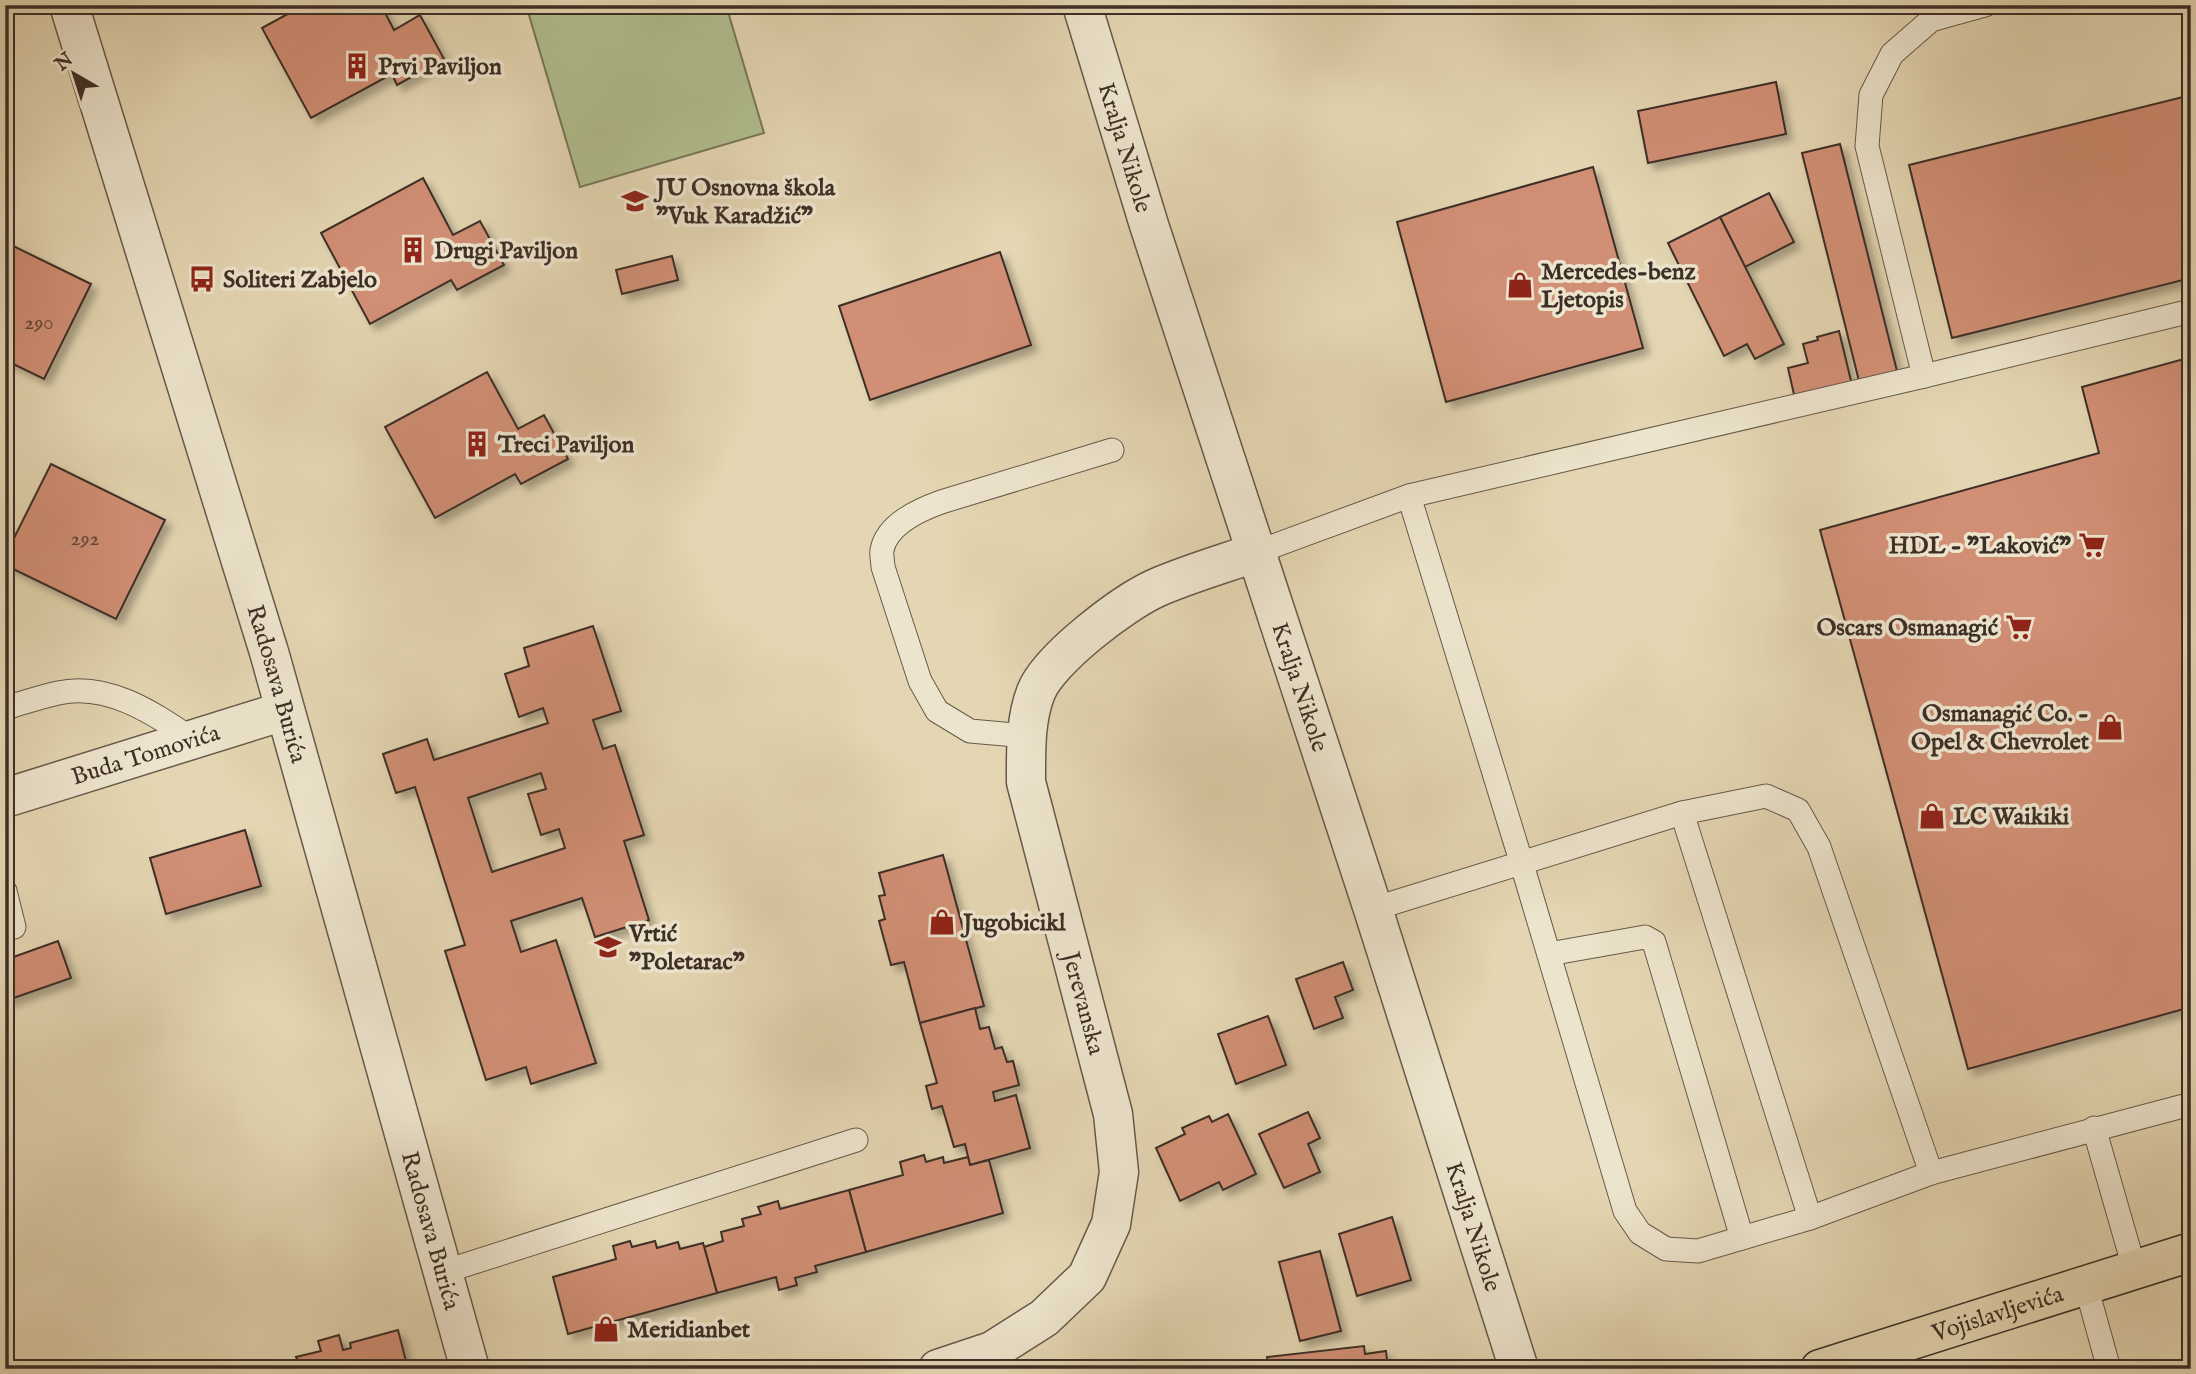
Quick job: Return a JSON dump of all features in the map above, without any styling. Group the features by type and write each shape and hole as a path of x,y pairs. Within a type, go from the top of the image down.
{"main road":[{"name":"Vojislavljevića","path":"1820,1369 2191,1252"},
{"name":"Vojislavljevića","path":"2135,1271 2191,1273"}],"street":[{"name":"Radosava Burića","path":"69,5 269,652 470,1369"},
{"name":"Kralja Nikole","path":"1082,5 1149,225 1373,909 1519,1369"},
{"name":"Jerevanska","path":"938,1369 992,1352 1044,1318 1087,1276 1111,1224 1119,1172 1113,1114 1026,782 1026,736 1036,690 1066,651 1109,618 1154,589 1256,552"},
{"name":"Buda Tomovića","path":"5,798 284,711"}],"lane":[{"path":"1924,376 1867,146 1871,95 1892,54 1931,20 1985,5"},
{"path":"1256,552 1409,496 2191,311"},
{"path":"1026,736 970,731 937,711 920,681 883,567 882,549 893,530 916,512 1112,450"},
{"path":"1409,496 1625,1211 1640,1233 1666,1249 1698,1251 1810,1217 1931,1173 2191,1104"},
{"path":"5,708 60,692 93,691 124,699 162,719 193,740"},
{"path":"1373,909 1682,813 1766,796 1798,810 1819,847 1931,1173"},
{"path":"1682,813 1810,1217"},
{"path":"5,891 14,927"},
{"path":"1549,954 1645,937 1654,942 1742,1238"},
{"path":"2094,1128 2135,1271"},
{"path":"443,1272 856,1140"},
{"path":"2086,1286 2109,1369"}],"green space":[{"path":"526,5 726,5 764,133 580,187"}],"building":[{"name":"Prvi Paviljon","path":"304,5 381,5 394,30 420,15 444,59 397,85 392,74 311,118 262,28"},
{"path":"1776,82 1786,134 1648,163 1638,111"},
{"path":"2191,95 2191,278 1952,338 1909,165"},
{"path":"1840,144 1898,375 1860,385 1802,153"},
{"name":"Mercedes-benz Ljetopis","path":"1593,167 1643,348 1446,402 1397,222"},
{"name":"Drugi Paviljon","path":"423,178 453,235 480,221 504,265 457,290 451,280 370,324 321,233"},
{"path":"1769,193 1794,242 1745,267 1720,217"},
{"path":"1720,217 1784,344 1755,359 1747,344 1724,356 1668,243"},
{"path":"5,242 91,284 44,379 5,360"},
{"path":"1000,252 1031,345 870,400 839,306"},
{"path":"672,256 678,280 622,294 616,270"},
{"path":"1839,331 1852,385 1795,399 1788,368 1808,363 1803,344"},
{"name":"Oscars Osmanagić","path":"2191,357 2191,1007 1968,1069 1820,530 2099,453 2082,387"},
{"name":"Treci Paviljon","path":"487,372 518,429 544,415 568,459 521,484 515,474 435,518 385,427"},
{"path":"51,464 165,520 116,619 5,565 5,556"},
{"path":"593,626 621,711 593,720 603,749 615,745 644,835 624,841 649,920 595,937 582,898 511,921 521,952 556,940 596,1063 531,1084 526,1067 486,1080 445,951 465,945 415,787 396,793 383,754 427,739 434,760 548,723 543,708 519,717 505,674 529,666 524,648","holes":["541,773 546,789 528,794 541,835 559,829 565,848 492,872 468,798"]},
{"path":"245,830 261,886 166,914 150,858"},
{"path":"943,855 984,1006 920,1023 904,962 891,965 879,921 885,919 879,896 885,895 879,873"},
{"path":"58,941 71,978 5,1001 5,960"},
{"path":"1343,962 1353,990 1335,997 1343,1018 1314,1029 1296,979"},
{"path":"975,1008 980,1029 989,1027 995,1049 1002,1047 1007,1062 1013,1061 1019,1085 993,1092 995,1101 1016,1095 1030,1148 970,1165 965,1144 954,1147 942,1106 932,1109 926,1086 937,1083 920,1023"},
{"path":"1268,1016 1286,1065 1236,1084 1218,1034"},
{"path":"1308,1112 1320,1138 1308,1144 1320,1172 1284,1188 1259,1134"},
{"path":"1228,1114 1256,1174 1223,1190 1219,1182 1180,1201 1156,1148 1185,1134 1182,1128 1209,1116 1212,1122"},
{"path":"924,1155 926,1162 943,1157 944,1163 968,1157 970,1165 989,1160 1003,1213 866,1252 849,1190 903,1175 900,1162"},
{"path":"849,1190 866,1252 815,1266 817,1272 795,1278 797,1285 779,1290 776,1277 717,1293 704,1247 723,1241 721,1232 744,1226 742,1219 761,1214 758,1207 778,1201 780,1209"},
{"path":"1392,1217 1411,1280 1357,1296 1339,1234"},
{"path":"630,1241 632,1247 655,1241 657,1248 678,1242 680,1249 703,1243 717,1293 568,1334 553,1277 616,1259 613,1246"},
{"path":"1320,1251 1341,1331 1300,1341 1279,1262"},
{"path":"398,1330 408,1369 278,1369 298,1361 296,1357 321,1351 318,1341 339,1335 343,1350 351,1348 350,1343"},
{"path":"1364,1346 1365,1354 1386,1351 1388,1369 1269,1369 1267,1357"}],"place":[{"name":"Prvi Paviljon","path":"357,66"},
{"name":"JU Osnovna škola \"Vuk Karadžić\"","path":"635,201"},
{"name":"Drugi Paviljon","path":"413,250"},
{"name":"Soliteri Zabjelo","path":"202,279"},
{"name":"Mercedes-benz Ljetopis","path":"1520,285"},
{"name":"Treci Paviljon","path":"477,444"},
{"name":"HDL - \"Laković\"","path":"2092,545"},
{"name":"Oscars Osmanagić","path":"2019,627"},
{"name":"Osmanagić Co. - Opel & Chevrolet","path":"2110,727"},
{"name":"LC Waikiki","path":"1932,816"},
{"name":"Jugobicikl","path":"942,922"},
{"name":"Vrtić \"Poletarac\"","path":"608,947"},
{"name":"Meridianbet","path":"606,1329"}]}
